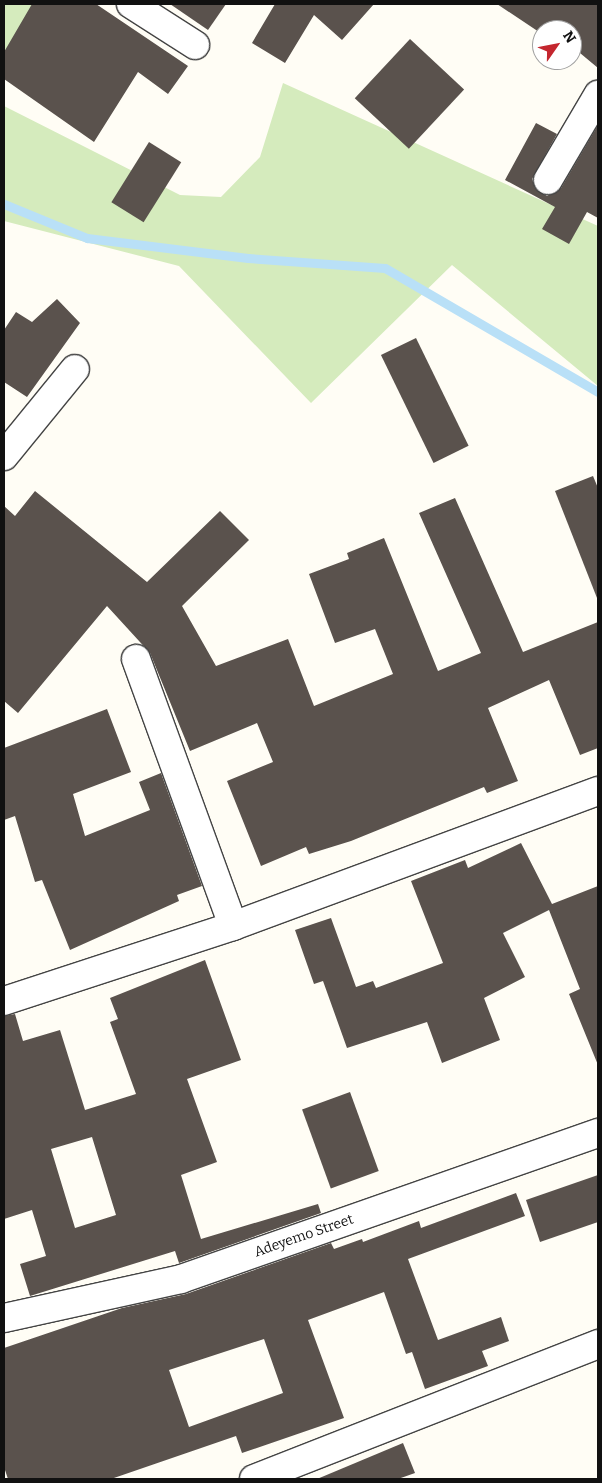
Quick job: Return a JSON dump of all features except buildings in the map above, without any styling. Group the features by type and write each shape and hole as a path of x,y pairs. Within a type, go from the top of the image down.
{"street":[{"path":"131,4 195,45"},
{"path":"548,180 598,95"},
{"path":"4,456 75,369"},
{"path":"136,659 233,926"},
{"path":"4,1001 233,926 598,791"},
{"name":"Adeyemo Street","path":"4,1318 181,1279 598,1133"},
{"path":"254,1479 288,1473 598,1344"}],"green space":[{"path":"4,4 33,4 4,61"},
{"path":"283,83 598,226 598,386 452,265 311,403 179,266 4,221 4,106 180,195 221,197 260,157"}],"waterway":[{"path":"4,204 87,238 248,258 385,268 598,392"}]}
